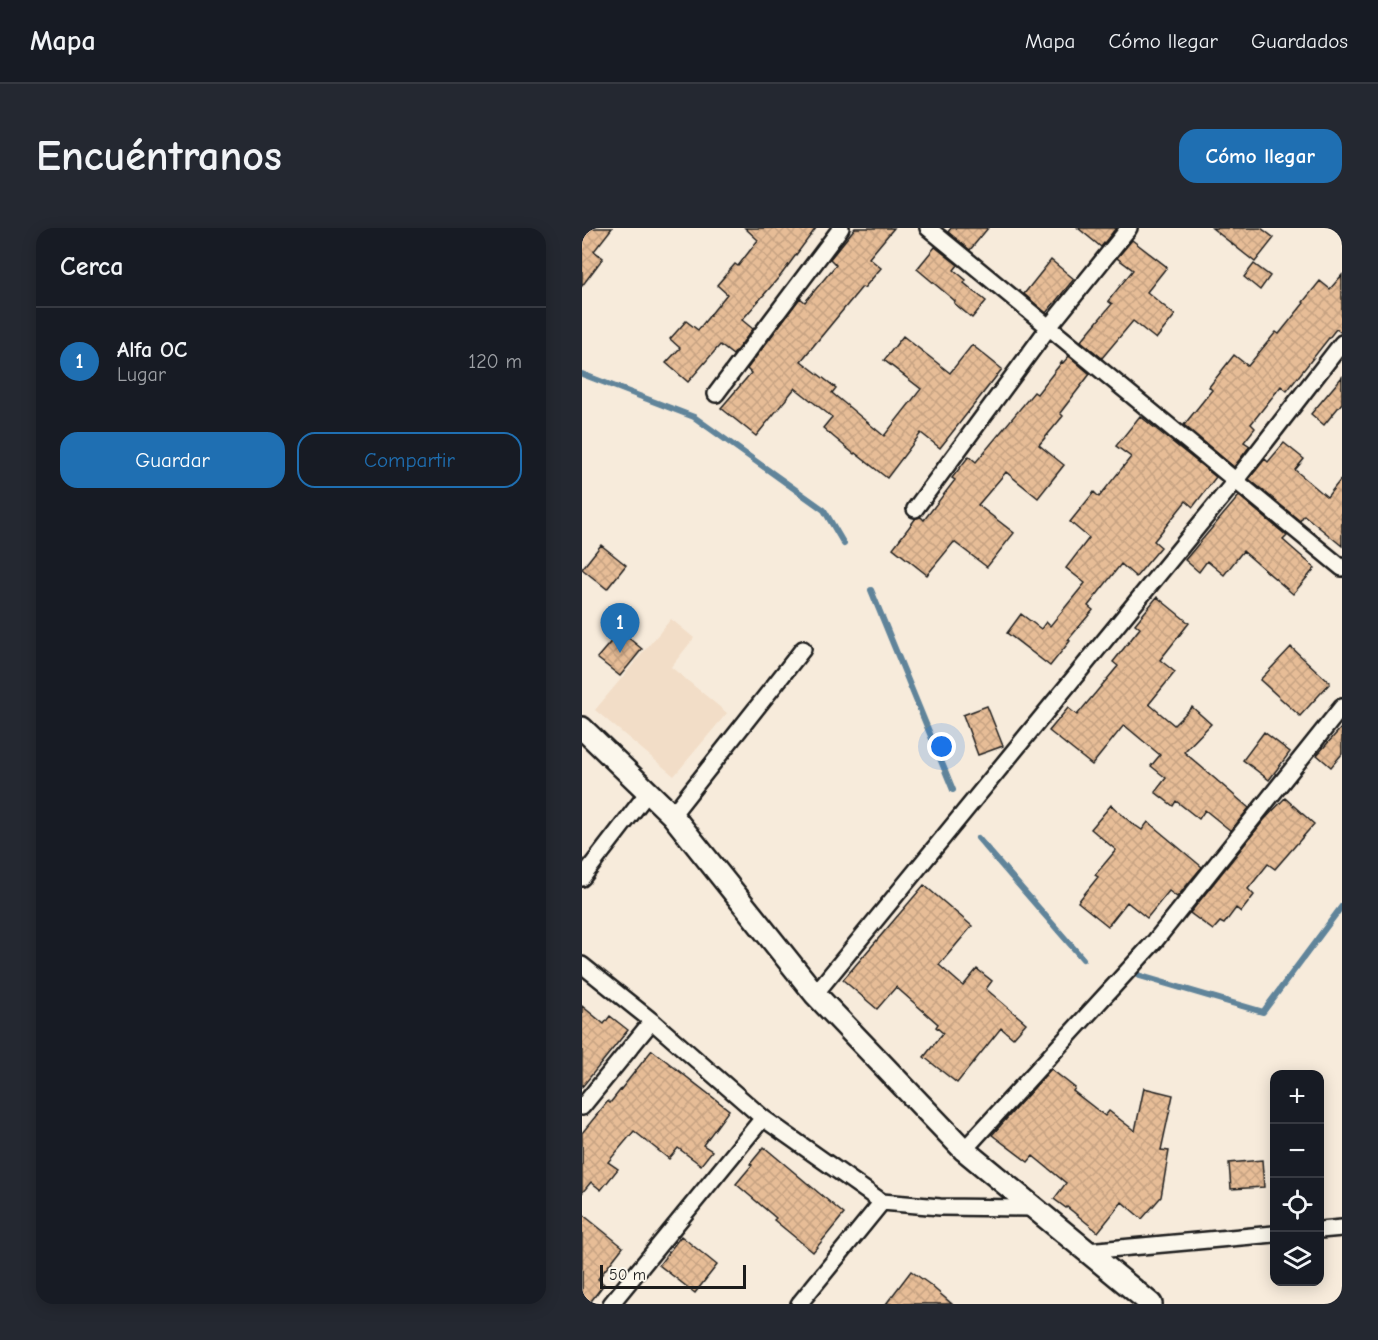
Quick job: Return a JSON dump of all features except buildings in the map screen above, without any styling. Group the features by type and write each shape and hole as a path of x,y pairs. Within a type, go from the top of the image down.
{"street":[{"path":"716,394 841,228"},
{"path":"928,228 1342,568"},
{"path":"915,509 1049,327 1129,228"},
{"path":"815,994 1236,480 1342,343"},
{"path":"672,815 803,649"},
{"path":"964,1150 1155,941 1342,707"},
{"path":"582,728 672,815 815,994 964,1150 1151,1304"},
{"path":"582,878 649,791"},
{"path":"582,965 652,1021 763,1118 882,1202 940,1207 1035,1208"},
{"path":"582,1107 652,1021"},
{"path":"611,1304 763,1118"},
{"path":"799,1304 882,1202"},
{"path":"1324,1230 1342,1228"},
{"path":"1087,1251 1270,1234"}],"shaded area":[{"path":"671,619 694,638 671,667 727,713 674,776 595,710"}],"waterway":[{"path":"582,374 694,417 824,510 844,544"},
{"path":"871,590 953,790"},
{"path":"978,838 1083,959"},
{"path":"1137,975 1263,1012 1342,906"}],"place":[{"name":"Alfa OC","path":"620,653"}]}
